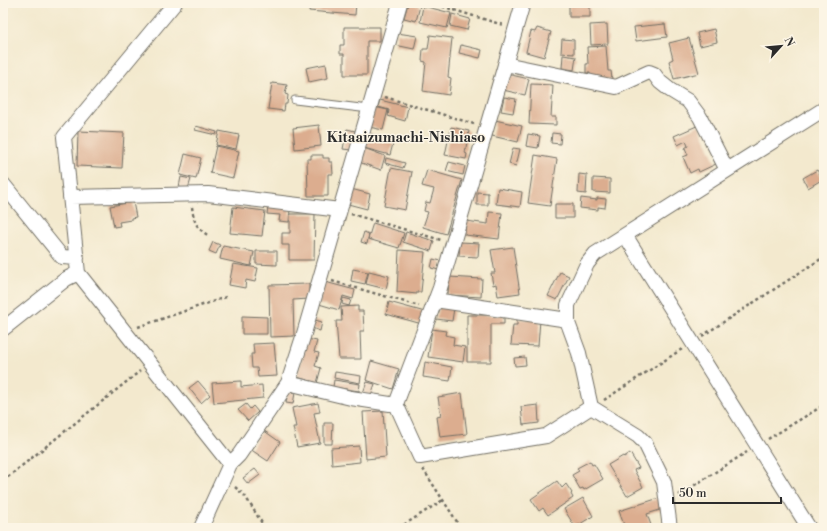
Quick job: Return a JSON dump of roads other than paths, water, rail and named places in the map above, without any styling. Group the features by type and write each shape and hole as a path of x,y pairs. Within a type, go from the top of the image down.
{"street":[{"path":"175,3 64,136 78,273 150,364 227,471"},
{"path":"202,528 227,471 288,383 400,3"},
{"path":"523,3 453,243 433,305 396,404 420,457 546,436 591,407"},
{"path":"505,64 616,87 649,72 654,74 660,82 670,90 688,100 700,117 727,170"},
{"path":"670,528 664,482 645,443 638,436 591,407 579,353 568,323 568,305 587,264 595,254 824,108"},
{"path":"3,184 62,257 77,258"},
{"path":"70,197 208,194 340,210"},
{"path":"625,235 809,528"},
{"path":"3,330 66,279 78,273"},
{"path":"433,305 568,320"},
{"path":"288,383 351,398 396,404"}],"lane":[{"path":"295,100 369,109"}],"district":[{"name":"Kitaaizumachi-Nishiaso","path":"406,138"}]}
